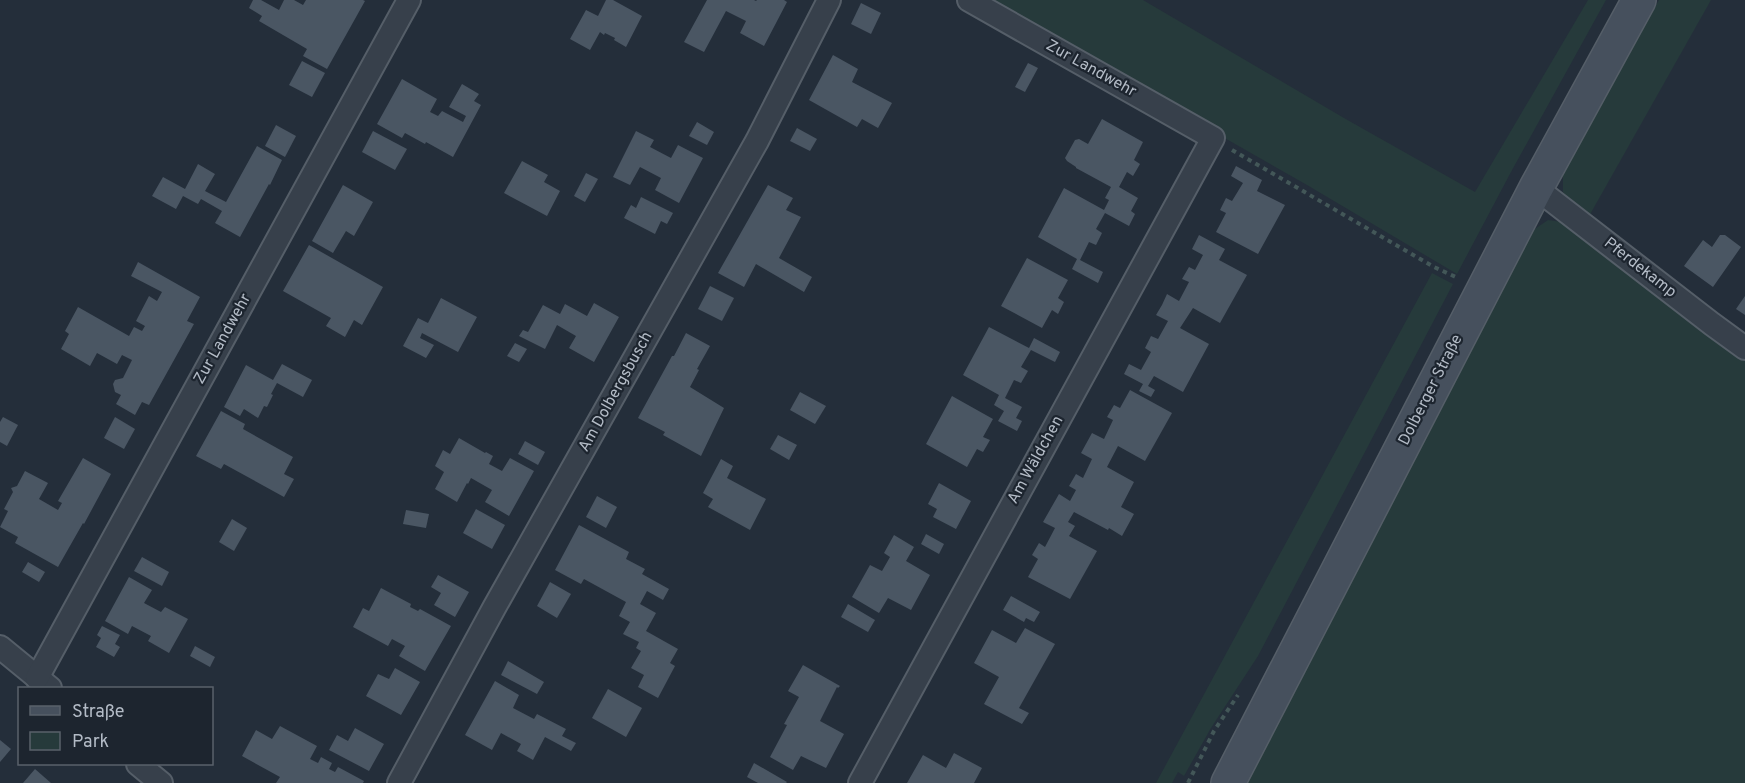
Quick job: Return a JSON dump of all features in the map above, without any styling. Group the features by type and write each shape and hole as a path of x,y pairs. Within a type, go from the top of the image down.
{"main road":[{"name":"Dolberger Straße","path":"1228,783 1536,188 1639,0"}],"street":[{"name":"Zur Landwehr","path":"43,683 410,0"},
{"name":"Am Dolbergsbusch","path":"399,783 494,608 758,141 830,0"},
{"name":"Zur Landwehr","path":"969,0 1213,138"},
{"name":"Am Wäldchen","path":"860,783 1213,138"},
{"name":"Pferdekamp","path":"1536,188 1745,348"},
{"path":"0,647 43,683"},
{"path":"139,765 161,783"}],"path":[{"path":"1213,138 1482,292"}],"green space":[{"path":"982,0 1143,0 1475,192 1588,0 1606,0 1457,274 1307,185"},
{"path":"1659,0 1711,0 1588,218 1573,206 1563,192 1563,171"},
{"path":"1548,220 1569,223 1745,355 1745,783 1247,783 1529,233"},
{"path":"1432,273 1453,284 1258,656 1211,728 1184,776 1178,772 1172,783 1156,783"}],"building":[{"path":"253,0 261,0 279,10 284,0 294,0 303,5 306,0 365,1 327,69 303,56 307,49 259,21 262,16 249,8"},
{"path":"606,0 613,0 642,16 626,47 614,40 615,38 600,32 590,50 570,39 586,10 598,16"},
{"path":"707,0 784,0 787,2 764,46 740,33 746,21 726,11 704,52 684,42"},
{"path":"861,3 881,13 871,34 851,24"},
{"path":"833,55 858,69 852,82 892,103 878,128 862,119 857,127 809,100"},
{"path":"302,61 325,73 312,97 289,85"},
{"path":"1028,63 1038,68 1025,92 1015,87"},
{"path":"402,79 437,99 430,112 438,116 442,111 463,122 466,116 449,107 462,84 479,94 474,101 481,105 453,157 426,142 425,144 405,133 402,138 377,124"},
{"path":"1102,119 1143,142 1134,160 1140,164 1133,176 1127,172 1119,187 1138,198 1131,211 1135,214 1129,226 1105,213 1096,229 1102,233 1096,245 1089,242 1080,260 1103,272 1098,283 1072,269 1077,259 1038,237 1064,188 1104,210 1109,200 1105,198 1111,187 1076,168 1065,158 1075,140 1079,139 1088,144"},
{"path":"697,122 714,132 707,145 689,136"},
{"path":"276,125 296,136 285,157 265,146"},
{"path":"797,128 817,139 810,151 790,141"},
{"path":"373,131 407,149 395,170 362,152"},
{"path":"636,131 654,140 650,147 671,158 678,145 703,158 679,203 655,190 661,178 640,167 630,185 613,177"},
{"path":"257,146 282,160 240,237 215,223 222,211 201,199 198,204 183,196 176,209 152,196 163,177 185,189 198,164 215,174 205,191 226,202"},
{"path":"522,161 548,175 544,182 560,191 547,216 504,193"},
{"path":"1236,166 1262,180 1257,191 1285,205 1258,254 1216,232 1226,213 1220,210 1226,198 1232,201 1243,183 1231,176"},
{"path":"586,173 598,179 585,202 574,196"},
{"path":"343,185 373,202 354,236 346,231 333,253 312,241"},
{"path":"768,185 793,198 786,210 801,217 779,258 812,277 804,292 756,264 744,287 718,273"},
{"path":"641,197 673,213 667,224 661,221 655,234 624,218 631,205 636,208"},
{"path":"1199,235 1225,249 1219,260 1247,275 1220,323 1193,308 1180,328 1209,344 1183,392 1154,376 1148,386 1155,390 1151,397 1139,391 1143,384 1124,374 1129,364 1141,370 1151,352 1145,348 1151,336 1158,339 1168,321 1156,315 1167,294 1179,301 1189,282 1182,279 1189,267 1195,270 1203,255 1192,249"},
{"path":"1720,235 1725,235 1741,247 1713,287 1684,266 1703,240 1712,247"},
{"path":"309,245 383,287 362,325 354,320 345,337 326,326 331,318 283,291"},
{"path":"1027,258 1068,280 1058,298 1064,302 1058,314 1052,310 1042,328 1001,306"},
{"path":"138,262 200,297 187,321 194,324 149,405 142,402 135,415 116,404 121,395 115,392 113,384 115,380 123,378 132,360 122,355 117,364 97,353 90,366 61,349 69,334 65,331 78,307 129,336 134,327 142,331 145,326 136,321 149,296 157,301 162,292 131,276"},
{"path":"710,286 734,298 722,321 698,309"},
{"path":"1745,296 1745,315 1736,309"},
{"path":"441,298 477,317 458,352 422,333 420,338 434,345 426,358 403,346 418,318 428,323"},
{"path":"594,303 619,317 594,362 569,348 576,336 557,325 545,349 519,336 523,330 528,332 543,305 560,314 565,304 587,316"},
{"path":"989,327 1029,348 1034,338 1060,352 1055,362 1031,350 1021,367 1028,371 1021,383 1014,380 1005,398 1022,407 1016,418 1022,421 1017,431 998,421 1004,411 994,405 999,395 963,375"},
{"path":"686,333 710,346 690,387 724,408 701,456 663,435 665,432 638,418"},
{"path":"515,343 527,349 519,362 507,356"},
{"path":"282,364 312,380 303,397 277,383 267,407 264,406 258,418 244,409 240,416 224,407 246,365 273,380"},
{"path":"1130,390 1172,413 1145,461 1118,446 1107,467 1134,482 1121,507 1134,514 1122,536 1074,512 1068,522 1075,526 1069,536 1097,551 1070,599 1028,577 1038,559 1032,555 1039,543 1045,547 1055,528 1043,522 1059,494 1070,501 1076,490 1069,486 1076,474 1083,478 1092,459 1081,453 1092,433 1104,439 1113,420 1107,417 1114,405 1120,408"},
{"path":"800,392 826,406 815,424 790,410"},
{"path":"952,396 993,419 983,437 990,440 983,452 977,449 967,467 926,444"},
{"path":"221,411 245,424 243,429 293,457 284,474 294,479 284,497 224,464 221,469 196,456"},
{"path":"3,417 18,425 7,446 0,442 0,422"},
{"path":"115,417 135,429 124,449 104,438"},
{"path":"778,435 797,445 789,460 770,449"},
{"path":"459,438 493,456 489,464 502,471 510,458 534,471 509,516 485,502 492,490 471,478 457,502 435,489 444,472 435,466 443,450 450,454"},
{"path":"525,441 545,452 538,465 518,454"},
{"path":"83,458 111,474 58,567 15,543 18,537 0,527 8,511 4,509 13,492 11,488 17,486 25,471 48,483 39,499 58,510 62,503 58,501"},
{"path":"721,459 733,466 727,478 766,499 750,530 708,507 713,499 703,493"},
{"path":"939,483 971,501 956,529 933,517 937,509 928,504"},
{"path":"597,496 617,507 606,528 586,517"},
{"path":"476,509 505,525 492,549 463,533"},
{"path":"406,510 429,514 426,528 403,524"},
{"path":"232,519 247,528 234,551 219,542"},
{"path":"579,525 629,552 626,559 645,569 642,574 669,589 663,600 647,591 640,604 656,613 646,631 678,649 670,663 675,666 658,698 638,687 644,675 631,668 641,651 636,648 639,642 623,634 630,622 619,616 626,602 584,579 581,584 555,570"},
{"path":"926,534 944,544 939,554 921,544"},
{"path":"894,535 914,547 906,561 930,575 911,610 888,598 879,613 852,597 870,565 882,571 890,557 884,553"},
{"path":"142,557 169,572 162,586 134,571"},
{"path":"28,562 45,572 39,582 22,572"},
{"path":"438,575 469,592 455,617 434,605 441,593 431,587"},
{"path":"129,577 152,590 144,603 161,612 165,607 188,619 169,653 148,641 151,636 132,626 128,634 105,621"},
{"path":"550,582 571,594 557,618 537,606"},
{"path":"381,588 411,604 410,607 418,611 420,609 451,626 425,671 399,656 405,646 392,639 388,646 353,627 363,608 369,611"},
{"path":"1011,596 1040,612 1034,622 1026,618 1024,622 1003,610"},
{"path":"848,604 875,620 868,632 841,617"},
{"path":"102,626 120,635 115,644 120,647 114,657 96,647 101,638 97,635"},
{"path":"1025,628 1055,644 1019,708 1029,713 1022,724 984,704 999,677 974,663 992,630 1016,643"},
{"path":"195,646 215,657 210,667 190,656"},
{"path":"508,661 544,682 537,694 501,675"},
{"path":"803,665 840,686 837,687 820,721 844,734 826,768 801,756 793,770 770,757 799,697 788,691"},
{"path":"395,668 420,682 401,715 366,696 378,674 389,679"},
{"path":"495,681 519,695 513,708 534,719 537,714 566,729 562,736 576,743 571,751 545,737 533,760 517,751 521,744 501,733 492,750 465,735"},
{"path":"608,689 642,708 626,737 592,718"},
{"path":"280,726 317,746 310,759 318,763 321,757 332,763 329,769 335,772 338,767 364,781 363,783 276,783 280,777 242,756 256,730 272,739"},
{"path":"355,728 384,744 369,771 329,750 337,735 348,741"},
{"path":"0,740 11,749 0,762"},
{"path":"954,753 982,768 974,783 907,783 923,755 946,768"},
{"path":"754,763 787,782 758,783 747,777"},
{"path":"35,769 51,783 23,783"}]}
